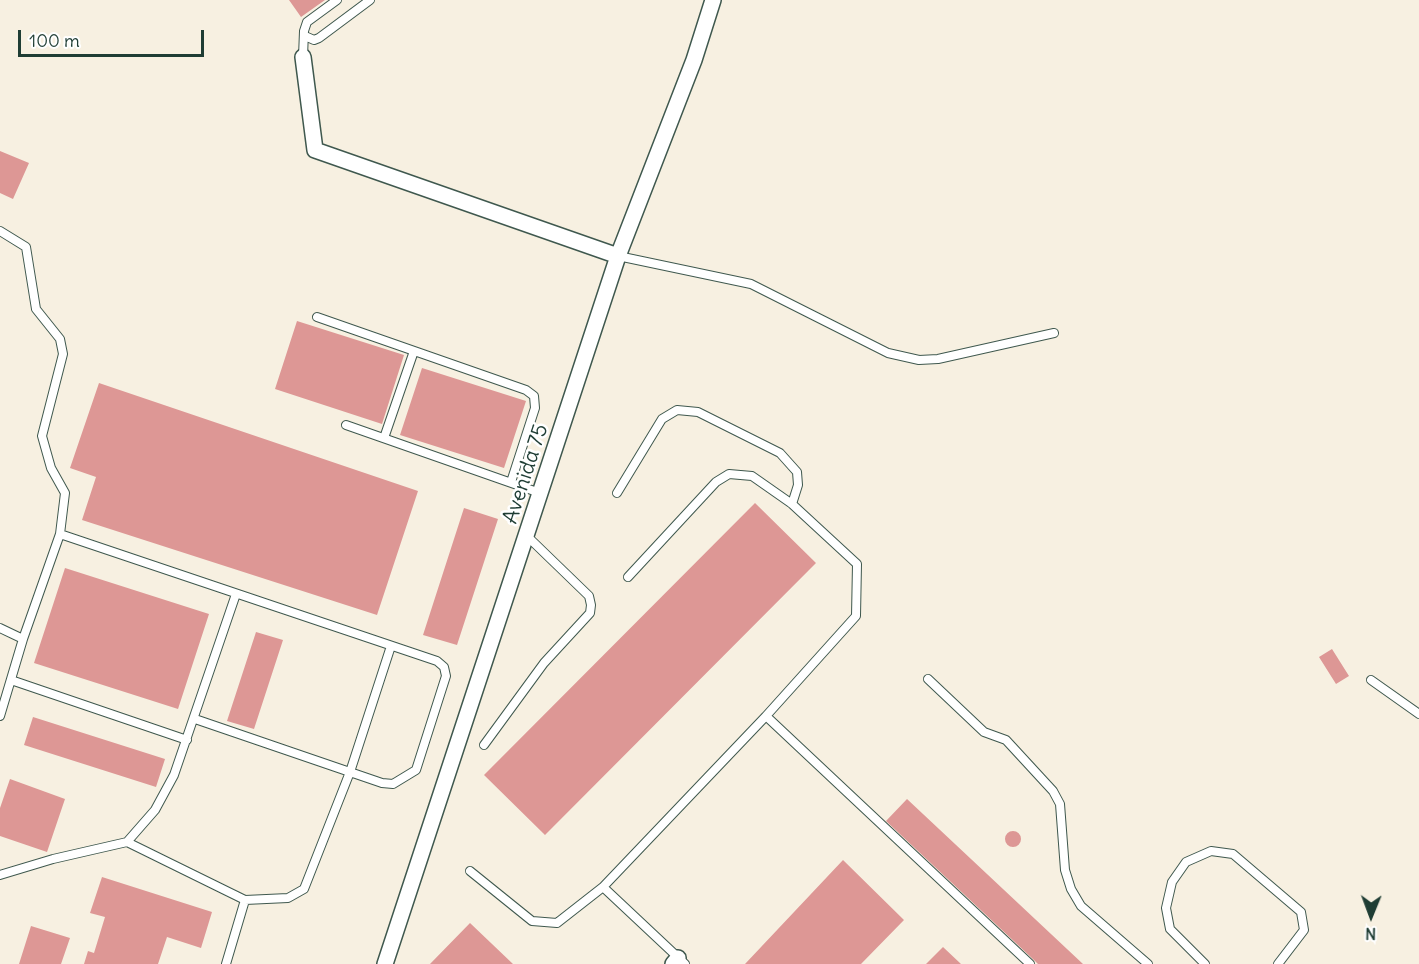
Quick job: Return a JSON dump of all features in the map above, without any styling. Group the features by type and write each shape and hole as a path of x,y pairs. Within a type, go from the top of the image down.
{"street":[{"name":"Avenida 75","path":"384,964 528,537 618,256 694,60 713,0"},
{"path":"303,57 315,150 618,256"}],"lane":[{"path":"303,57 304,31 307,22 337,0"},
{"path":"305,36 314,40 319,38 370,0"},
{"path":"0,231 26,247 36,309 60,339 63,354 42,436 51,468 65,493 60,534 23,639 0,716"},
{"path":"618,256 752,284 888,353 919,360 938,359 1054,333"},
{"path":"317,317 526,390 534,396 535,408 511,482"},
{"path":"384,438 414,351"},
{"path":"617,494 662,419 677,410 698,412 780,453 797,472 798,485 792,504"},
{"path":"346,425 542,493"},
{"path":"470,871 532,921 557,923 603,887 766,716 856,616 857,564 792,504 752,476 729,474 716,482 628,577"},
{"path":"60,534 437,661 444,667 446,675 416,770 393,784 382,783 195,719"},
{"path":"484,745 544,663 590,613 589,596 528,537"},
{"path":"0,875 53,859 127,842 155,810 174,775 188,740 236,594"},
{"path":"0,628 23,639"},
{"path":"127,842 245,900 288,898 304,889 350,772 391,646"},
{"path":"928,679 984,732 1006,740 1053,791 1060,804 1065,870 1071,889 1081,906 1148,964"},
{"path":"11,680 188,740"},
{"path":"1371,680 1419,714"},
{"path":"766,716 1030,964"},
{"path":"1205,964 1170,929 1166,908 1172,882 1186,862 1211,851 1233,855 1301,912 1304,930 1278,964"},
{"path":"603,887 679,962"},
{"path":"226,964 245,900"}],"building":[{"path":"289,0 325,0 301,17"},
{"path":"0,151 29,163 13,199 0,193"},
{"path":"297,321 404,355 382,424 275,389"},
{"path":"422,368 526,401 504,468 400,435"},
{"path":"99,383 418,491 377,615 82,520 96,477 70,468"},
{"path":"755,503 816,563 545,835 484,775"},
{"path":"464,508 498,519 457,645 423,635"},
{"path":"65,568 209,614 178,709 34,663"},
{"path":"256,632 283,640 254,729 227,721"},
{"path":"1332,649 1349,676 1336,684 1319,657"},
{"path":"33,717 165,759 156,787 24,745"},
{"path":"10,779 65,799 47,852 0,836 0,808"},
{"path":"907,799 1083,964 1038,964 886,821"},
{"path":"1010,831 1016,831 1021,839 1019,845 1010,847 1005,842 1005,836"},
{"path":"843,860 904,920 861,964 745,964"},
{"path":"102,877 212,912 201,948 167,937 158,964 84,964 88,951 94,953 105,917 90,913"},
{"path":"470,923 513,964 430,964"},
{"path":"31,926 70,938 61,964 19,964"},
{"path":"943,947 961,964 926,964"}]}
